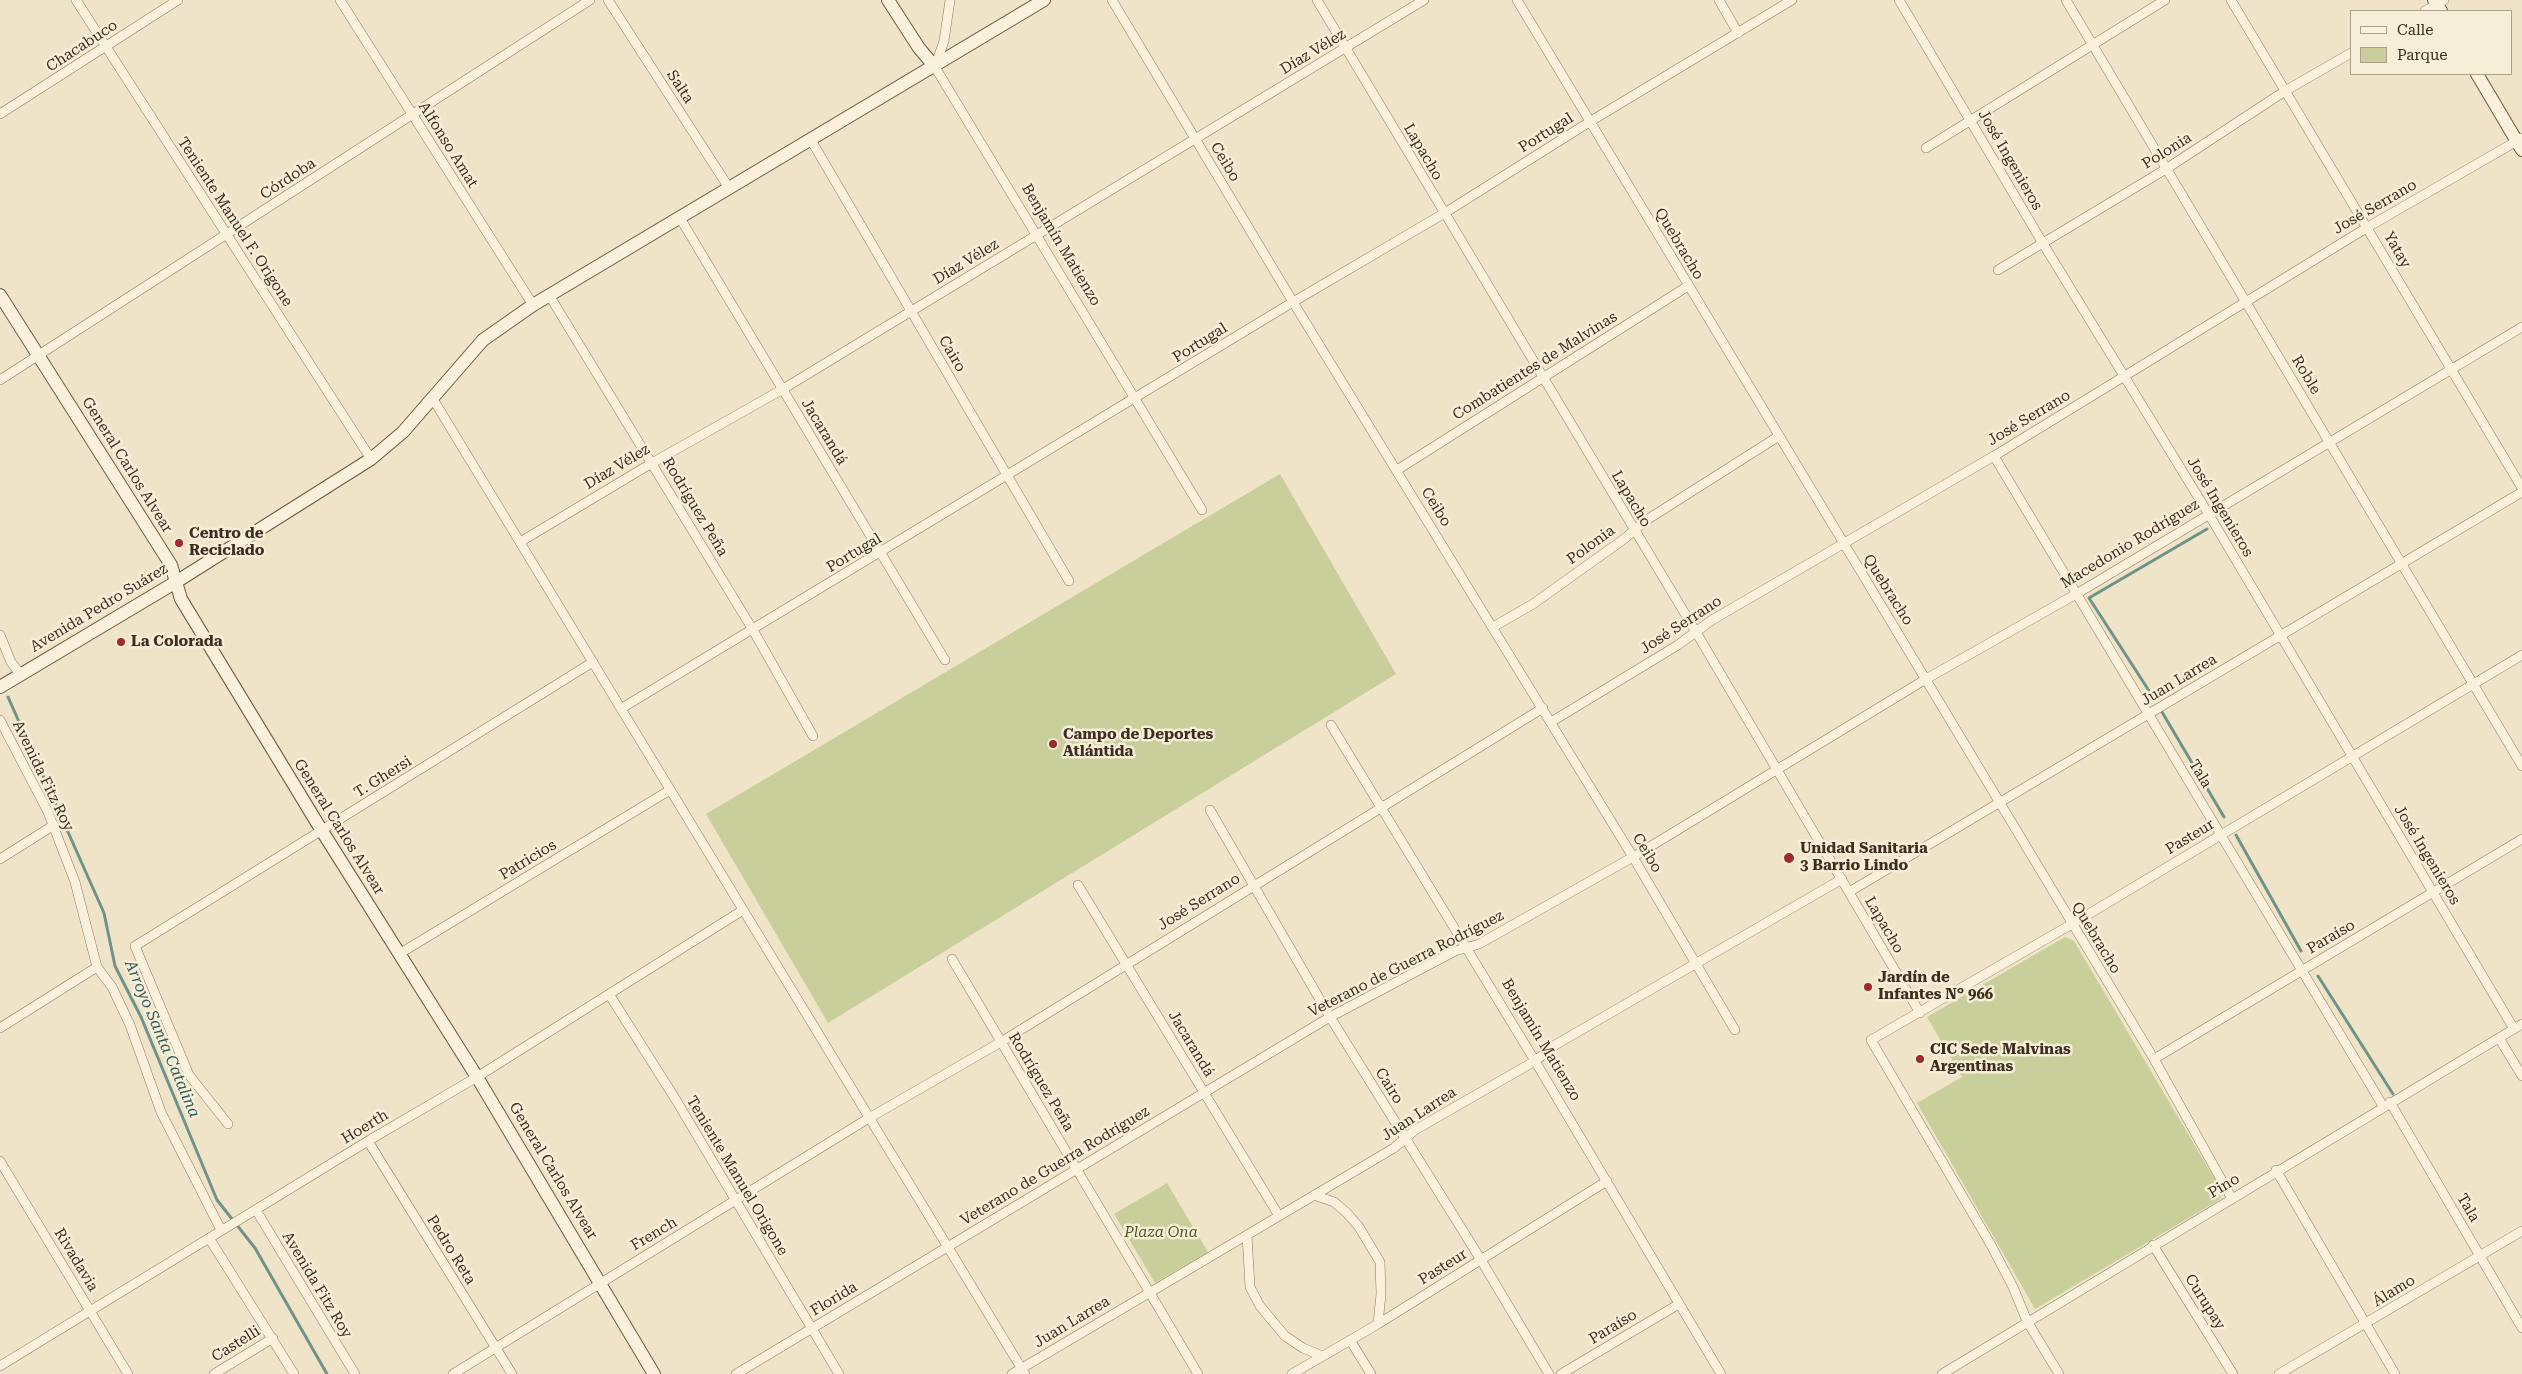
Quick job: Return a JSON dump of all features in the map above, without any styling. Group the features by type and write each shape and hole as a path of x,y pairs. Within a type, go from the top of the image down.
{"street":[{"name":"Teniente Manuel F. Origone","path":"76,0 371,459"},
{"name":"Chacabuco","path":"0,114 178,0"},
{"name":"Alfonso Amat","path":"340,0 533,305"},
{"name":"Córdoba","path":"0,380 590,0"},
{"name":"Salta","path":"608,0 729,188"},
{"name":"Benjamín Matienzo","path":"888,0 919,48 935,66 1202,510"},
{"path":"935,66 944,41 950,0"},
{"name":"Avenida Pedro Suárez","path":"0,687 176,582 371,459 402,432 483,340 533,305 1044,0"},
{"name":"Ceibo","path":"1112,0 1293,302 1543,708 1735,1030"},
{"name":"Lapacho","path":"1317,0 1443,214 1696,632 1920,1013"},
{"name":"Díaz Vélez","path":"520,542 652,463 783,389 1424,0"},
{"name":"Quebracho","path":"1518,0 1688,286 2154,1059 2231,1198"},
{"path":"1719,0 1738,33"},
{"name":"Portugal","path":"622,708 1293,302 1443,214 1591,121 1792,0"},
{"name":"José Ingenieros","path":"1899,0 2042,242 2208,513 2434,893 2518,1027"},
{"name":"Roble","path":"2066,0 2522,766"},
{"path":"1926,148 1972,121 2092,43 2165,0"},
{"name":"Yatay","path":"2231,0 2522,488"},
{"path":"2427,10 2439,4"},
{"name":"Polonia","path":"1998,270 2166,169 2284,91 2350,54"},
{"path":"2478,75 2520,143"},
{"name":"Cairo","path":"811,140 1069,581"},
{"name":"José Serrano","path":"1551,722 1696,632 1994,456 2368,227 2520,143"},
{"name":"Jacarandá","path":"680,218 945,660"},
{"name":"Combatientes de Malvinas","path":"1396,470 1688,286"},
{"name":"Rodríguez Peña","path":"549,295 753,630 813,736"},
{"name":"General Carlos Alvear","path":"0,296 170,565 182,599 322,831 477,1078 601,1282 654,1374"},
{"name":"Macedonio Rodríguez","path":"1776,768 1926,678 2078,593 2208,513 2522,327"},
{"path":"433,399 622,708 946,1247 1024,1371"},
{"name":"Polonia","path":"1493,627 1533,604 1624,539 1634,529 1779,436"},
{"name":"Tala","path":"1994,456 2078,593 2148,715 2302,970 2480,1256 2522,1328"},
{"name":"Juan Larrea","path":"1850,892 2522,492"},
{"path":"0,635 11,662 20,674"},
{"name":"Pasteur","path":"2027,1321 2013,1286 1992,1245 1871,1040 2072,924 2522,655"},
{"path":"0,661 11,662"},
{"name":"T. Ghersi","path":"228,1124 189,1075 135,946 594,662"},
{"name":"José Serrano","path":"870,1118 1000,1042 1253,884 1543,708"},
{"name":"Avenida Fitz Roy","path":"0,720 54,825 75,882 97,967 112,987 130,1026 161,1112 224,1229"},
{"name":"Benjamín Matienzo","path":"1331,725 1535,1060 1721,1374"},
{"name":"Veterano de Guerra Rodríguez","path":"946,1247 1330,1017 1455,951 1479,944 1633,857 1776,768"},
{"name":"Patricios","path":"400,954 670,790"},
{"name":"Cairo","path":"1210,810 1330,1017 1481,1260 1549,1374"},
{"path":"0,859 54,825"},
{"name":"Paraíso","path":"2154,1059 2522,839"},
{"name":"Juan Larrea","path":"1012,1374 1024,1371 1150,1292 1280,1216 1415,1130 1535,1060 1555,1045 1842,880"},
{"name":"Jacarandá","path":"1078,885 1280,1216"},
{"name":"Hoerth","path":"0,1366 368,1141 477,1078 743,910"},
{"name":"Rodríguez Peña","path":"952,959 1198,1374"},
{"path":"0,1028 97,967"},
{"name":"Teniente Manuel Origone","path":"609,994 839,1374"},
{"name":"Pino","path":"1942,1374 2276,1170 2518,1027"},
{"path":"2499,1038 2522,1076"},
{"name":"French","path":"453,1374 870,1118"},
{"name":"Pedro Reta","path":"368,1141 512,1374"},
{"name":"Rivadavia","path":"0,1161 128,1374"},
{"path":"2276,1170 2367,1323 2395,1374"},
{"name":"Pasteur","path":"1292,1374 1378,1324 1607,1182"},
{"path":"1314,1195 1334,1202 1347,1213 1359,1227 1380,1262 1381,1294 1378,1324"},
{"name":"Avenida Fitz Roy","path":"256,1210 355,1374"},
{"name":"Álamo","path":"2279,1374 2522,1231"},
{"path":"1247,1235 1250,1287 1260,1306 1285,1336 1303,1348 1322,1356"},
{"path":"209,1238 294,1374"},
{"name":"Curupay","path":"2153,1245 2232,1374"},
{"name":"Florida","path":"736,1374 946,1247"},
{"name":"Paraíso","path":"1561,1374 1679,1304"},
{"path":"2027,1321 2058,1374"},
{"name":"Castelli","path":"214,1374 272,1338"},
{"path":"1350,1340 1371,1374"}],"green space":[{"name":"Campo de Deportes Atlántida","path":"1280,474 1396,674 828,1023 706,814"},
{"path":"2065,937 2074,941 2223,1193 2219,1200 2035,1309 1917,1103 1962,1077 1927,1017"},
{"name":"Plaza Ona","path":"1167,1183 1208,1252 1155,1283 1114,1214"}],"waterway":[{"path":"2155,700 2089,598 2207,529"},
{"name":"Arroyo Santa Catalina","path":"8,697 104,913 115,966 141,1017 217,1200 255,1248 327,1374"},
{"path":"2162,712 2224,817"},
{"path":"2236,835 2301,951"},
{"path":"2318,976 2393,1094"}],"place":[{"name":"Centro de Reciclado","path":"179,543"},
{"name":"La Colorada","path":"121,642"},
{"name":"Campo de Deportes Atlántida","path":"1053,744"},
{"name":"Unidad Sanitaria 3 Barrio Lindo","path":"1789,858"},
{"name":"Jardín de Infantes N° 966","path":"1868,987"},
{"name":"CIC Sede Malvinas Argentinas","path":"1920,1059"}]}
